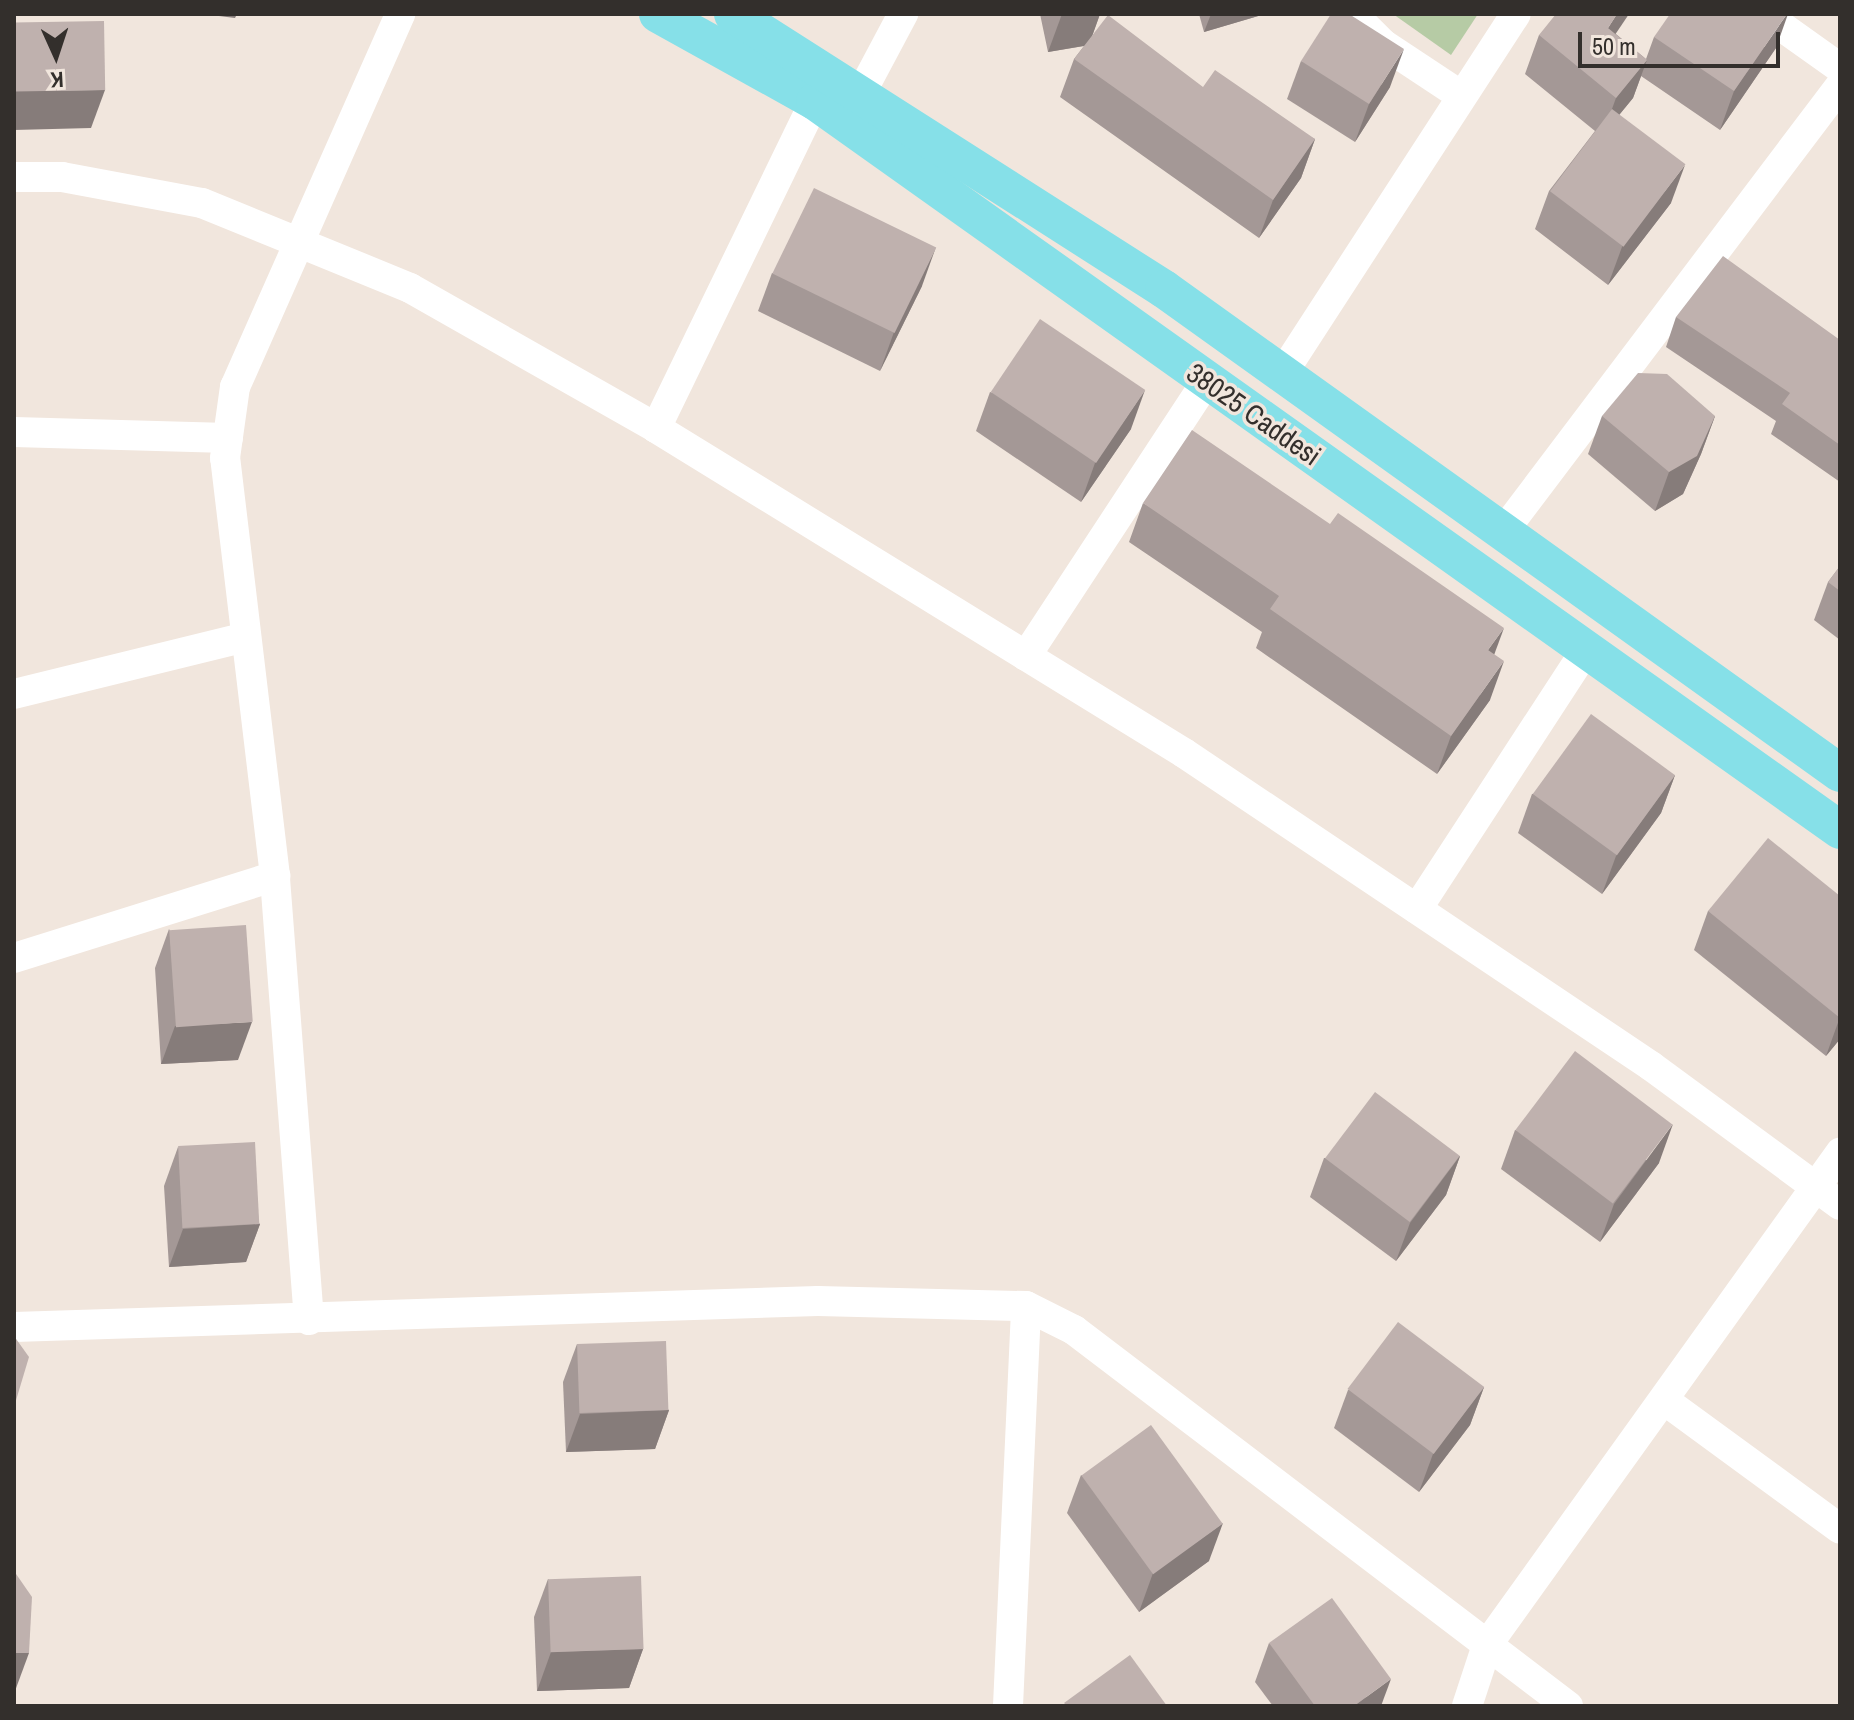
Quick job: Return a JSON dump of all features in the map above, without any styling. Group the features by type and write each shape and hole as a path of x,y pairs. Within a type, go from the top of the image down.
{"main road":[{"name":"38025 Caddesi","path":"658,14 815,101 1840,830"},
{"name":"38025 Caddesi","path":"733,14 1282,374 1840,773"}],"street":[{"path":"309,1320 275,876 246,637 228,438 235,387 295,241 400,14"},
{"path":"860,95 903,14"},
{"path":"1353,14 1383,44 1460,95"},
{"path":"1282,374 1460,95 1516,14"},
{"path":"1764,14 1840,68"},
{"path":"1503,532 1719,266 1840,86"},
{"path":"656,428 815,101"},
{"path":"14,177 62,177 202,203 410,288 656,428 1026,656 1417,909 1651,1066 1829,1197"},
{"path":"1026,656 1207,380"},
{"path":"14,432 228,438"},
{"path":"14,694 246,637"},
{"path":"1417,909 1586,650"},
{"path":"14,958 275,876"},
{"path":"1467,1706 1487,1645 1664,1400 1829,1197 1840,1153"},
{"path":"14,1327 309,1320 818,1301 1026,1306 1074,1330 1568,1706"},
{"path":"1008,1706 1026,1306"},
{"path":"1664,1400 1840,1529"}],"green space":[{"path":"1393,14 1478,14 1451,55"}],"building":[{"path":"1331,14 1349,14 1404,49 1369,104 1301,61"},
{"path":"1556,14 1617,14 1608,28 1647,60 1616,98 1539,35"},
{"path":"1670,14 1787,14 1734,91 1654,37"},
{"path":"1108,15 1203,87 1215,70 1315,139 1273,200 1074,59"},
{"path":"104,21 105,90 15,92 14,23"},
{"path":"1612,109 1685,164 1623,247 1550,191"},
{"path":"814,188 936,248 895,333 772,273"},
{"path":"1723,256 1840,340 1840,445 1782,404 1790,393 1676,317"},
{"path":"1040,319 1145,390 1096,463 991,392"},
{"path":"1638,373 1667,374 1715,416 1697,456 1669,472 1602,416"},
{"path":"1192,430 1330,524 1338,513 1504,628 1488,650 1504,661 1451,736 1270,609 1279,596 1143,503"},
{"path":"1840,566 1840,591 1828,582"},
{"path":"1591,714 1675,775 1617,855 1533,794"},
{"path":"1768,838 1840,896 1840,1018 1708,911"},
{"path":"246,925 253,1022 176,1027 169,930"},
{"path":"1575,1051 1672,1124 1613,1203 1515,1130"},
{"path":"1375,1092 1460,1156 1410,1222 1325,1158"},
{"path":"255,1142 259,1224 182,1228 178,1146"},
{"path":"1398,1322 1484,1387 1434,1454 1347,1389"},
{"path":"14,1336 29,1357 14,1407"},
{"path":"666,1341 668,1410 579,1413 577,1344"},
{"path":"1151,1425 1223,1524 1153,1574 1081,1476"},
{"path":"14,1571 32,1597 29,1653 14,1653"},
{"path":"641,1576 644,1649 551,1652 548,1579"},
{"path":"1332,1598 1391,1679 1354,1706 1315,1706 1269,1643"},
{"path":"1130,1655 1167,1706 1067,1706 1064,1703"}]}
